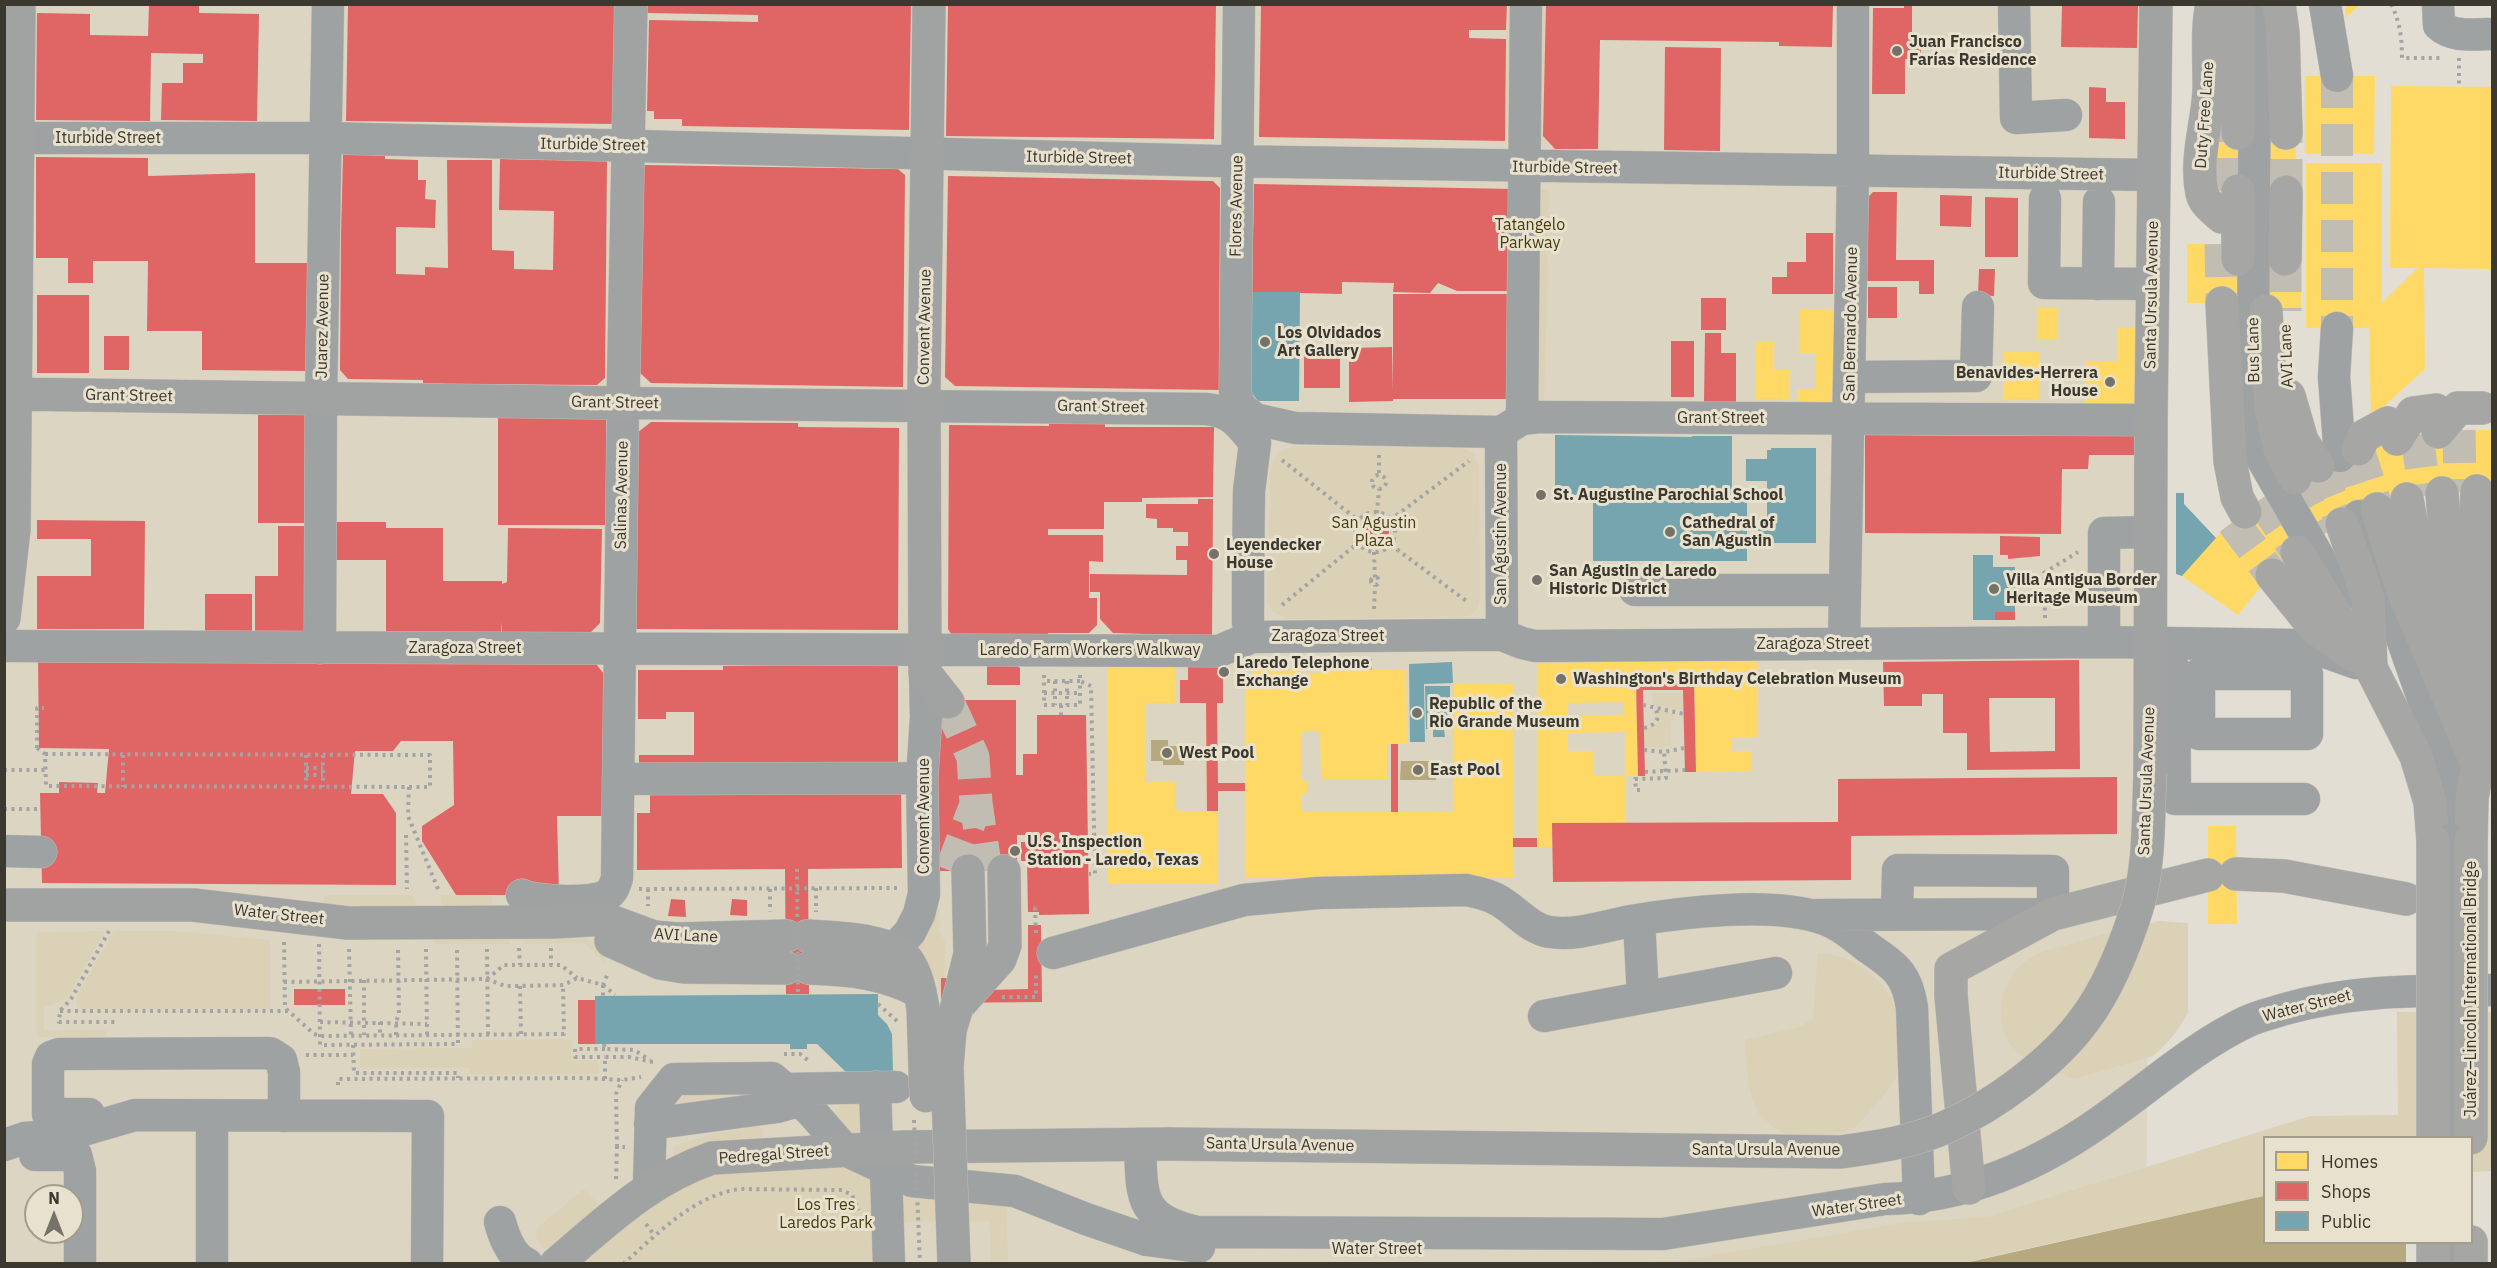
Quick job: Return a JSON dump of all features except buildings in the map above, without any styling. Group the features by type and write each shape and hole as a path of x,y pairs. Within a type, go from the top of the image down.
{"highway":[{"path":"2254,133 2269,28 2266,4"},
{"path":"2254,133 2283,33 2279,4"},
{"path":"2218,6 2254,133"},
{"name":"Duty Free Lane","path":"2218,6 2209,94 2201,142 2202,196 2209,206 2250,223"},
{"path":"2253,309 2239,417 2248,473 2246,511 2237,497 2230,461 2228,427 2253,309"},
{"name":"AVI Lane","path":"2253,309 2285,377 2302,441 2414,432"},
{"path":"2371,668 2357,603 2409,507"},
{"path":"2409,507 2485,753"},
{"path":"2409,507 2447,554 2485,753"},
{"path":"2409,507 2412,582 2485,753"},
{"path":"2285,563 2338,620 2371,668 2416,756 2430,802 2451,840"},
{"path":"2485,753 2493,639"},
{"path":"2485,753 2493,686"},
{"path":"2485,753 2493,709"},
{"path":"2433,1136 2451,840 2472,798 2493,720"},
{"path":"2485,753 2493,732"},
{"name":"Juárez–Lincoln International Bridge","path":"2451,840 2471,1136"},
{"path":"1969,1188 1951,996 1952,969 2054,915 2222,875 2284,876 2406,899"},
{"path":"2433,1244 2433,1263"},
{"path":"2471,1244 2471,1263"}],"main road":[{"path":"4,618 14,530 9,394 10,138 19,4"},
{"name":"Salinas Avenue","path":"623,403 631,4"},
{"name":"Convent Avenue","path":"925,661 924,405 929,4"},
{"name":"Santa Ursula Avenue","path":"878,1154 1155,1144 1840,1152 1894,1144 1946,1127 2001,1097 2045,1062 2085,1020 2115,967 2138,907 2147,851 2150,794 2172,658 2150,532 2156,4"},
{"name":"Grant Street","path":"9,394 623,403"},
{"path":"925,661 948,702"},
{"path":"954,1263 947,1067 950,1030 957,1007 979,969 988,938 977,871"},
{"name":"Water Street","path":"4,905 193,905 348,923 552,935"},
{"name":"AVI Lane","path":"552,935 604,920 654,937 801,953 862,941 894,949"},
{"path":"552,935 590,932 660,963 706,969 801,953 842,969 903,982 921,1000"},
{"path":"894,949 906,958 915,975 921,1000 933,1263"},
{"name":"Pedregal Street","path":"556,1263 649,1187 683,1168 712,1158 878,1154"}],"street":[{"name":"Juarez Avenue","path":"320,648 321,399 328,4"},
{"name":"Flores Avenue","path":"1233,409 1239,4"},
{"path":"1511,425 1524,167 1526,4"},
{"name":"San Bernardo Avenue","path":"1845,644 1853,172 1853,4"},
{"path":"2014,4 2016,118 2066,115"},
{"name":"Bus Lane","path":"2253,4 2253,362 2256,436 2260,455 2348,609 2371,668"},
{"path":"2325,4 2337,76"},
{"path":"2438,4 2439,26 2445,31 2460,34 2493,34"},
{"name":"Iturbide Street","path":"10,138 327,138 1237,162 2154,175"},
{"path":"2045,199 2044,283 2152,284"},
{"path":"2098,284 2099,202"},
{"path":"1850,377 1976,376 1978,307"},
{"path":"2337,328 2334,377 2414,432"},
{"name":"Grant Street","path":"623,403 1233,409 1255,419 1295,428 1511,425 1539,417 2151,420"},
{"name":"Salinas Avenue","path":"604,920 617,879 618,863 623,403"},
{"path":"1233,409 1255,443 1249,491 1248,623 1252,637"},
{"name":"San Agustin Avenue","path":"1502,635 1511,425"},
{"name":"Grant Street","path":"1255,443 1295,428"},
{"path":"2409,507 2449,786 2451,1136"},
{"path":"2104,642 2104,533 2150,532"},
{"path":"1635,590 1845,590"},
{"name":"Zaragoza Street","path":"1252,637 1502,635 1522,644 1535,646 2104,642 2172,658 2296,645 2311,647 2371,668"},
{"name":"Laredo Farm Workers Walkway","path":"925,661 1049,662 1076,669 1219,651 1252,637"},
{"name":"Zaragoza Street","path":"4,646 619,649 925,661"},
{"name":"Convent Avenue","path":"894,949 910,932 919,915 924,894 922,778 926,717 925,661"},
{"path":"618,779 922,778"},
{"path":"2150,794 2304,799"},
{"path":"4,851 41,852"},
{"path":"1053,953 1228,903 1272,896 1318,893 1466,891 1482,893 1496,899 1534,927 1548,932 1567,933 1685,914 1765,909 1811,915 2054,915 2053,871 1898,870 1897,914"},
{"path":"522,895 537,900 600,899 613,888"},
{"path":"1811,915 1839,926 1890,963 1904,978 1909,989 1912,1008 1919,1199"},
{"path":"1639,920 1643,997"},
{"path":"1544,1016 1776,973"},
{"name":"Water Street","path":"1155,1144 1142,1186 1148,1206 1173,1227 1197,1232 1663,1234 1885,1199 1919,1199 1969,1188 2016,1170 2075,1138 2113,1113 2201,1046 2248,1020 2303,1004 2354,994 2394,991 2493,990"},
{"path":"284,1116 284,1072 281,1060 270,1053 59,1054 51,1057 48,1064 48,1114 204,1117 428,1116 427,1263"},
{"path":"649,1187 651,1108 674,1079 772,1078 827,1128 878,1154"},
{"path":"650,1124 777,1107 792,1095 895,1095 878,1154 889,1263"},
{"path":"4,1147 26,1138 81,1132 135,1115"},
{"path":"4,1147 28,1155 76,1155 144,1130 204,1117"},
{"path":"204,1117 212,1263"},
{"name":"Water Street","path":"878,1154 912,1181 1015,1191 1147,1240 1183,1246 1217,1248 1692,1247 1893,1214 1919,1199"},
{"path":"76,1155 80,1171 80,1263"},
{"path":"527,1263 521,1261 504,1238 511,1222 522,1231 543,1263"},
{"path":"2451,1244 2451,1263"}],"path":[{"path":"2391,4 2398,19 2402,39 2402,58 2459,58 2459,87"},
{"path":"1379,455 1379,475"},
{"path":"1282,460 1359,521"},
{"path":"1390,520 1469,461"},
{"path":"1379,475 1372,481 1375,488 1379,489"},
{"path":"1377,513 1379,489 1386,483 1384,477 1379,475"},
{"path":"1377,513 1390,520 1395,532 1391,545 1374,552 1365,549 1359,543 1355,530 1359,521 1366,515 1377,513"},
{"path":"1282,605 1359,543"},
{"path":"1391,545 1469,603"},
{"path":"2045,626 2044,573 2082,549"},
{"path":"1374,552 1375,578 1371,581 1375,585 1374,609"},
{"path":"1049,662 1044,681 1044,705 1080,705 1076,669"},
{"path":"1049,662 1054,681 1054,705"},
{"path":"1067,681 1076,669"},
{"path":"1068,705 1067,681 1076,669"},
{"path":"1076,669 1091,686 1093,715 1095,874 1089,874"},
{"path":"1044,681 1067,681"},
{"path":"1044,693 1080,693"},
{"path":"1061,705 1061,716"},
{"path":"1643,705 1684,714"},
{"path":"44,708 36,708 37,748 45,752 123,755 430,755 430,787 46,786 45,752"},
{"path":"1644,728 1653,726 1656,722 1658,716 1654,708"},
{"path":"1644,750 1664,752 1684,748"},
{"path":"1640,790 1635,790 1635,779 1666,778 1664,752"},
{"path":"123,755 123,787"},
{"path":"306,755 306,787"},
{"path":"323,755 323,787"},
{"path":"306,768 323,768"},
{"path":"1645,772 1685,770"},
{"path":"4,771 46,771"},
{"path":"306,776 323,776"},
{"path":"409,787 408,816 438,889"},
{"path":"4,809 41,809"},
{"path":"406,835 407,890"},
{"path":"796,869 801,953"},
{"path":"645,890 899,888 901,879"},
{"path":"801,953 816,888"},
{"path":"112,926 71,999 60,1011 60,1022 115,1022"},
{"path":"551,965 552,935"},
{"path":"284,936 285,1008 314,1035 564,1035 563,985"},
{"path":"319,939 320,1045 458,1044 457,948"},
{"path":"426,945 427,1035"},
{"path":"487,948 488,1035"},
{"path":"519,948 520,965"},
{"path":"349,949 351,1035"},
{"path":"396,1035 396,1022 399,1014 398,949"},
{"path":"487,979 504,965 561,965 578,978 603,985 615,995"},
{"path":"603,996 603,985 608,973"},
{"path":"285,982 487,979 505,986 520,986 563,985 578,978"},
{"path":"364,981 364,1035"},
{"path":"520,986 520,1035"},
{"path":"60,1011 289,1011"},
{"path":"380,1022 380,1035"},
{"path":"320,1023 427,1024"},
{"path":"353,1045 354,1073 458,1073 458,1078"},
{"path":"604,1047 633,1050 653,1062 629,1057 604,1057 575,1057 575,1049 604,1047"},
{"path":"302,1055 353,1055"},
{"path":"604,1057 604,1079"},
{"path":"338,1085 338,1079 596,1079"},
{"path":"612,1182 616,1178 616,1095 622,1080"},
{"path":"895,1095 920,1263"},
{"path":"616,1147 628,1147"},
{"path":"622,1263 693,1205 726,1191 739,1189 842,1190 852,1195 858,1205 860,1216"}],"shaded area":[{"path":"19,5 2156,5 2146,1221 1961,1264 5,1264 4,618"},
{"name":"West Pool","path":"1151,740 1168,740 1168,746 1183,746 1184,765 1163,765 1163,761 1151,761"},
{"name":"East Pool","path":"1401,761 1436,761 1436,780 1400,780"},
{"path":"2263,1196 2263,1244 2473,1243 2492,1263 1961,1264"}],"green space":[{"path":"1507,5 1546,5 1543,136 1548,141 1505,141"},
{"name":"Tatangelo Parkway","path":"1512,189 1549,190 1544,401 1509,399"},
{"name":"San Agustin Plaza","path":"1297,446 1459,446 1474,454 1479,468 1480,598 1476,611 1464,617 1287,619 1272,611 1267,600 1270,471 1273,461 1279,454"},
{"path":"1652,693 1683,693 1684,710 1653,706"},
{"path":"1658,710 1665,710 1675,715 1671,723 1670,746 1644,747 1644,730 1653,727 1658,722"},
{"path":"325,895 414,895 419,909 322,907"},
{"path":"441,895 487,895 492,898 492,902 488,908 442,909"},
{"path":"933,905 939,910 939,931 945,941 945,979 942,999 938,982 916,945"},
{"path":"2160,921 2188,923 2188,1013 2176,1032 2153,1056 2074,1079 2035,1063 2016,1051 2003,1028 2001,1015 2005,990 2019,967 2033,956 2047,950"},
{"path":"105,931 69,995 55,1004 44,1007 44,1031 106,1030 106,1037 37,1037 37,932"},
{"path":"114,931 172,931 270,940 270,1009 77,1009 76,997"},
{"path":"580,935 601,949 606,963 584,943 524,944 523,937 510,938 510,944 433,944 433,937"},
{"path":"1818,953 1835,955 1851,961 1878,981 1893,1002 1897,1014 1900,1027 1900,1054 1893,1083 1854,1128 1826,1136 1796,1137 1772,1125 1761,1116 1756,1108 1748,1080 1745,1040 1799,1027 1813,1019"},
{"path":"2397,1012 2492,1012 2492,1174 2473,1175 2473,1136 2263,1136 2263,1196 1961,1263 1421,1264 1678,1261 1902,1223 1987,1217 2310,1116 2398,1115"},
{"path":"571,1039 571,1060 598,1060 599,1074 471,1075 470,1068 360,1068 360,1049 472,1048 472,1040"},
{"path":"678,1092 770,1093 673,1105"},
{"path":"847,1094 866,1094 870,1131 855,1138 832,1118"},
{"path":"758,1126 763,1129 762,1142 673,1159 673,1148 677,1145 713,1134"},
{"name":"Los Tres Laredos Park","path":"848,1166 876,1181 876,1263 578,1264 653,1202 700,1175"},
{"path":"584,1189 601,1207 553,1246 543,1248 536,1238 538,1227"},
{"path":"895,1190 921,1199 1006,1198 1008,1263 991,1263 990,1221 895,1222"}],"pier":[{"path":"2492,1171 2492,1263 2406,1263 2406,1244 2473,1244 2473,1172"}],"tunnel":[{"path":"2337,76 2337,328"},
{"path":"2223,133 2223,191"},
{"path":"2286,133 2286,192"},
{"path":"2221,244 2222,303"},
{"path":"2285,259 2285,311"},
{"path":"2459,430 2460,492"},
{"path":"2417,435 2425,496"},
{"path":"2358,449 2377,509"},
{"path":"2340,456 2359,516"},
{"path":"2318,466 2342,524"},
{"path":"2295,478 2324,534"},
{"path":"2261,499 2297,552"},
{"path":"2233,522 2272,575"},
{"path":"948,702 973,757 976,803 986,871"},
{"path":"951,871 975,807"}],"place":[{"name":"Juan Francisco Farías Residence","path":"1897,51"},
{"name":"Los Olvidados Art Gallery","path":"1265,342"},
{"name":"Benavides-Herrera House","path":"2110,382"},
{"name":"St. Augustine Parochial School","path":"1541,495"},
{"name":"Cathedral of San Agustin","path":"1670,532"},
{"name":"Leyendecker House","path":"1214,554"},
{"name":"San Agustin de Laredo Historic District","path":"1537,580"},
{"name":"Villa Antigua Border Heritage Museum","path":"1994,589"},
{"name":"Laredo Telephone Exchange","path":"1224,672"},
{"name":"Washington's Birthday Celebration Museum","path":"1561,679"},
{"name":"Republic of the Rio Grande Museum","path":"1417,713"},
{"name":"West Pool","path":"1167,753"},
{"name":"East Pool","path":"1418,770"},
{"name":"U.S. Inspection Station - Laredo, Texas","path":"1015,851"}]}
